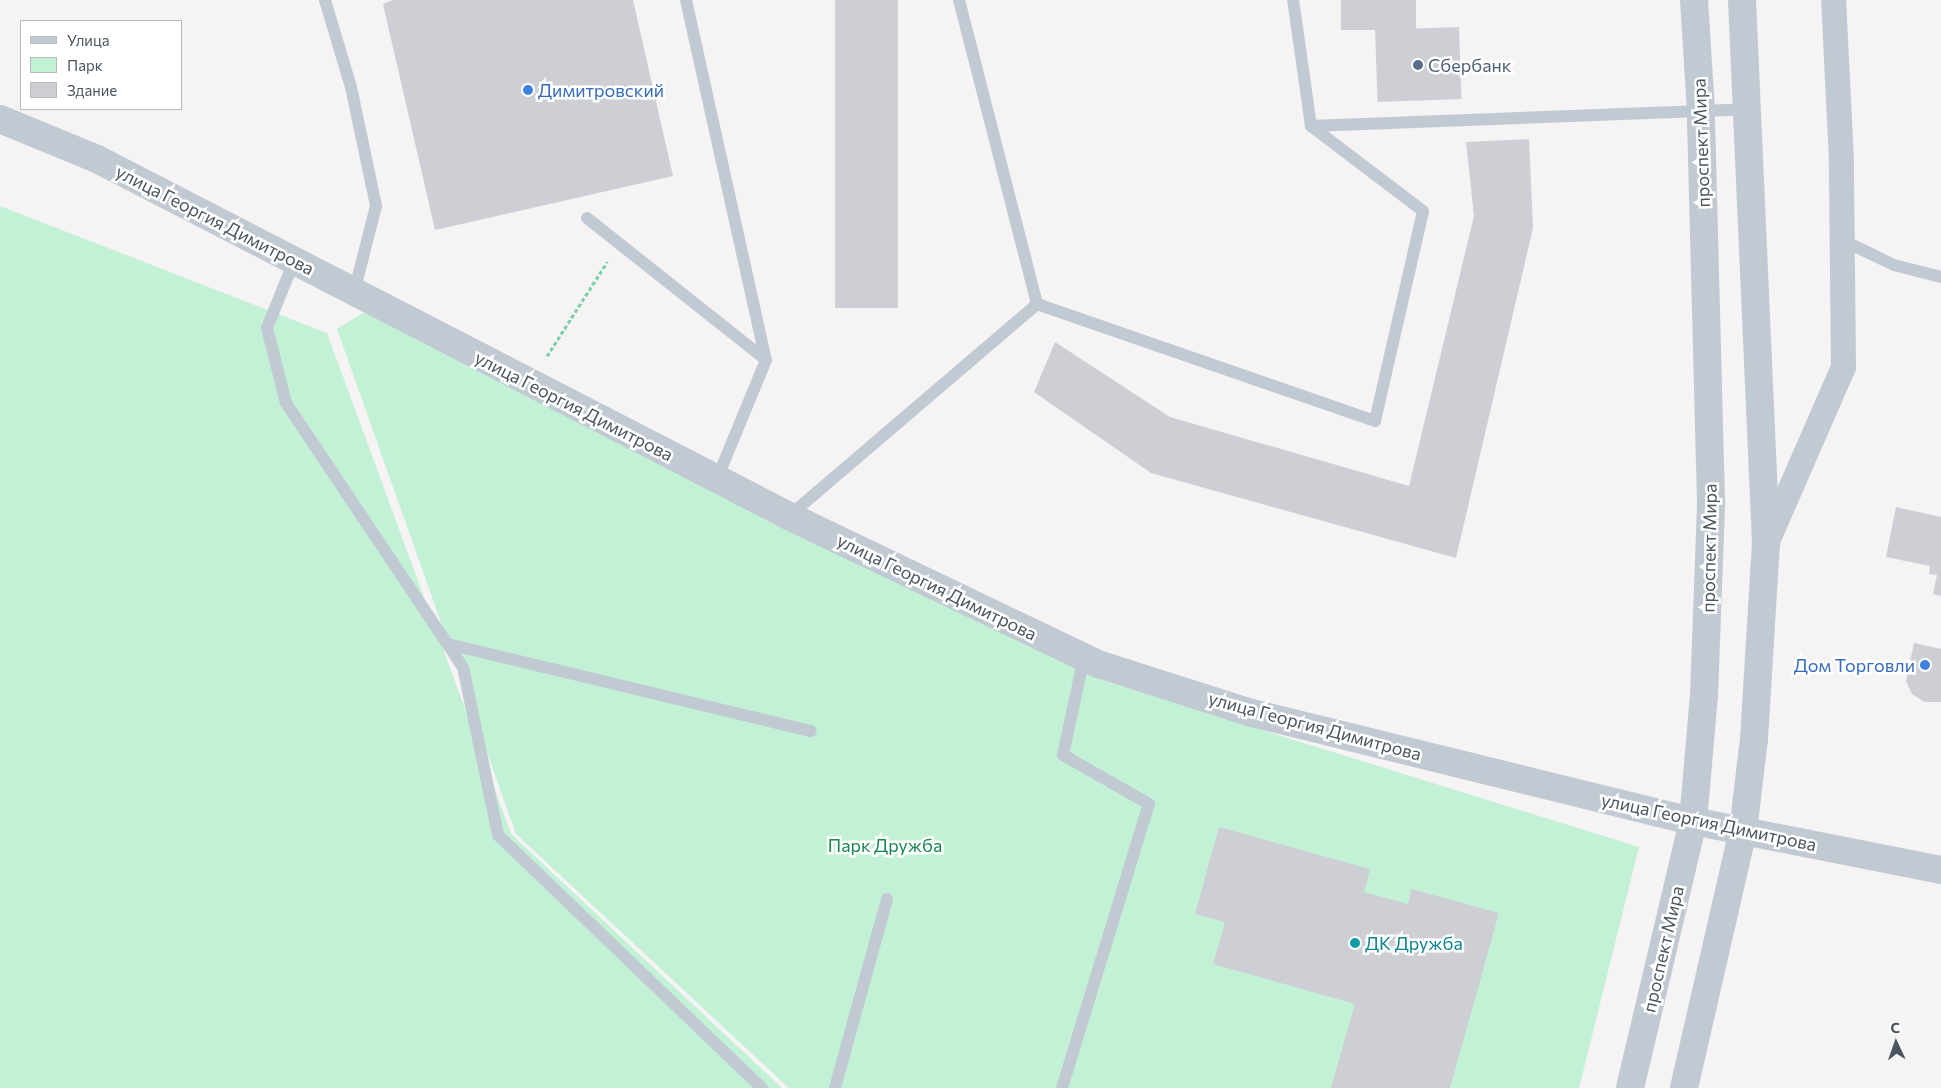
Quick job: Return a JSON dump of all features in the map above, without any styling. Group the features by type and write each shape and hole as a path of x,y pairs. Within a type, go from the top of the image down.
{"street":[{"name":"проспект Мира","path":"1630,1088 1693,821 1704,696 1711,502 1701,110 1694,0"},
{"path":"1684,1088 1743,831 1754,739 1766,543 1749,109 1742,0"},
{"path":"1766,543 1793,473 1843,367 1842,240 1833,0"},
{"name":"улица Георгия Димитрова","path":"0,119 97,159 788,516 1084,657 1252,713 1693,821 1941,870"}],"lane":[{"path":"325,0 351,87 376,206 354,292"},
{"path":"686,0 766,360 716,479"},
{"path":"959,0 1037,304"},
{"path":"1037,304 1375,421 1423,211 1311,126 1294,0"},
{"path":"1311,126 1749,109"},
{"path":"587,218 766,360"},
{"path":"1842,240 1894,265 1941,277"},
{"path":"294,261 267,328 286,403 464,667 498,835 762,1088"},
{"path":"788,516 1037,304"},
{"path":"448,644 812,731"},
{"path":"1062,1088 1149,804 1063,755 1084,657"},
{"path":"835,1088 887,899"}],"path":[{"path":"529,382 619,243"}],"green space":[{"path":"0,206 327,333 511,834 782,1088 0,1088"},
{"name":"Парк Дружба","path":"366,311 1101,680 1639,847 1579,1088 789,1088 516,834 337,329"}],"building":[{"name":"Димитровский","path":"393,0 633,0 673,176 435,230 383,4"},
{"path":"835,0 898,0 898,308 835,308"},
{"path":"1341,0 1416,0 1416,30 1341,30"},
{"name":"Сбербанк","path":"1459,27 1462,99 1378,102 1375,30"},
{"path":"1529,139 1533,228 1456,558 1151,473 1034,392 1055,342 1170,417 1409,486 1474,216 1466,142"},
{"path":"1896,507 1941,517 1941,596 1933,594 1937,575 1929,574 1930,566 1886,557"},
{"name":"Дом Торговли","path":"1914,643 1941,649 1941,702 1924,702 1912,694 1906,681"},
{"name":"ДК Дружба","path":"1219,827 1370,869 1364,892 1408,904 1411,889 1499,913 1450,1088 1331,1088 1355,1004 1213,964 1225,922 1195,914"}],"place":[{"name":"Сбербанк","path":"1418,65"},
{"name":"Димитровский","path":"528,90"},
{"name":"Дом Торговли","path":"1925,665"},
{"name":"ДК Дружба","path":"1355,943"}]}
